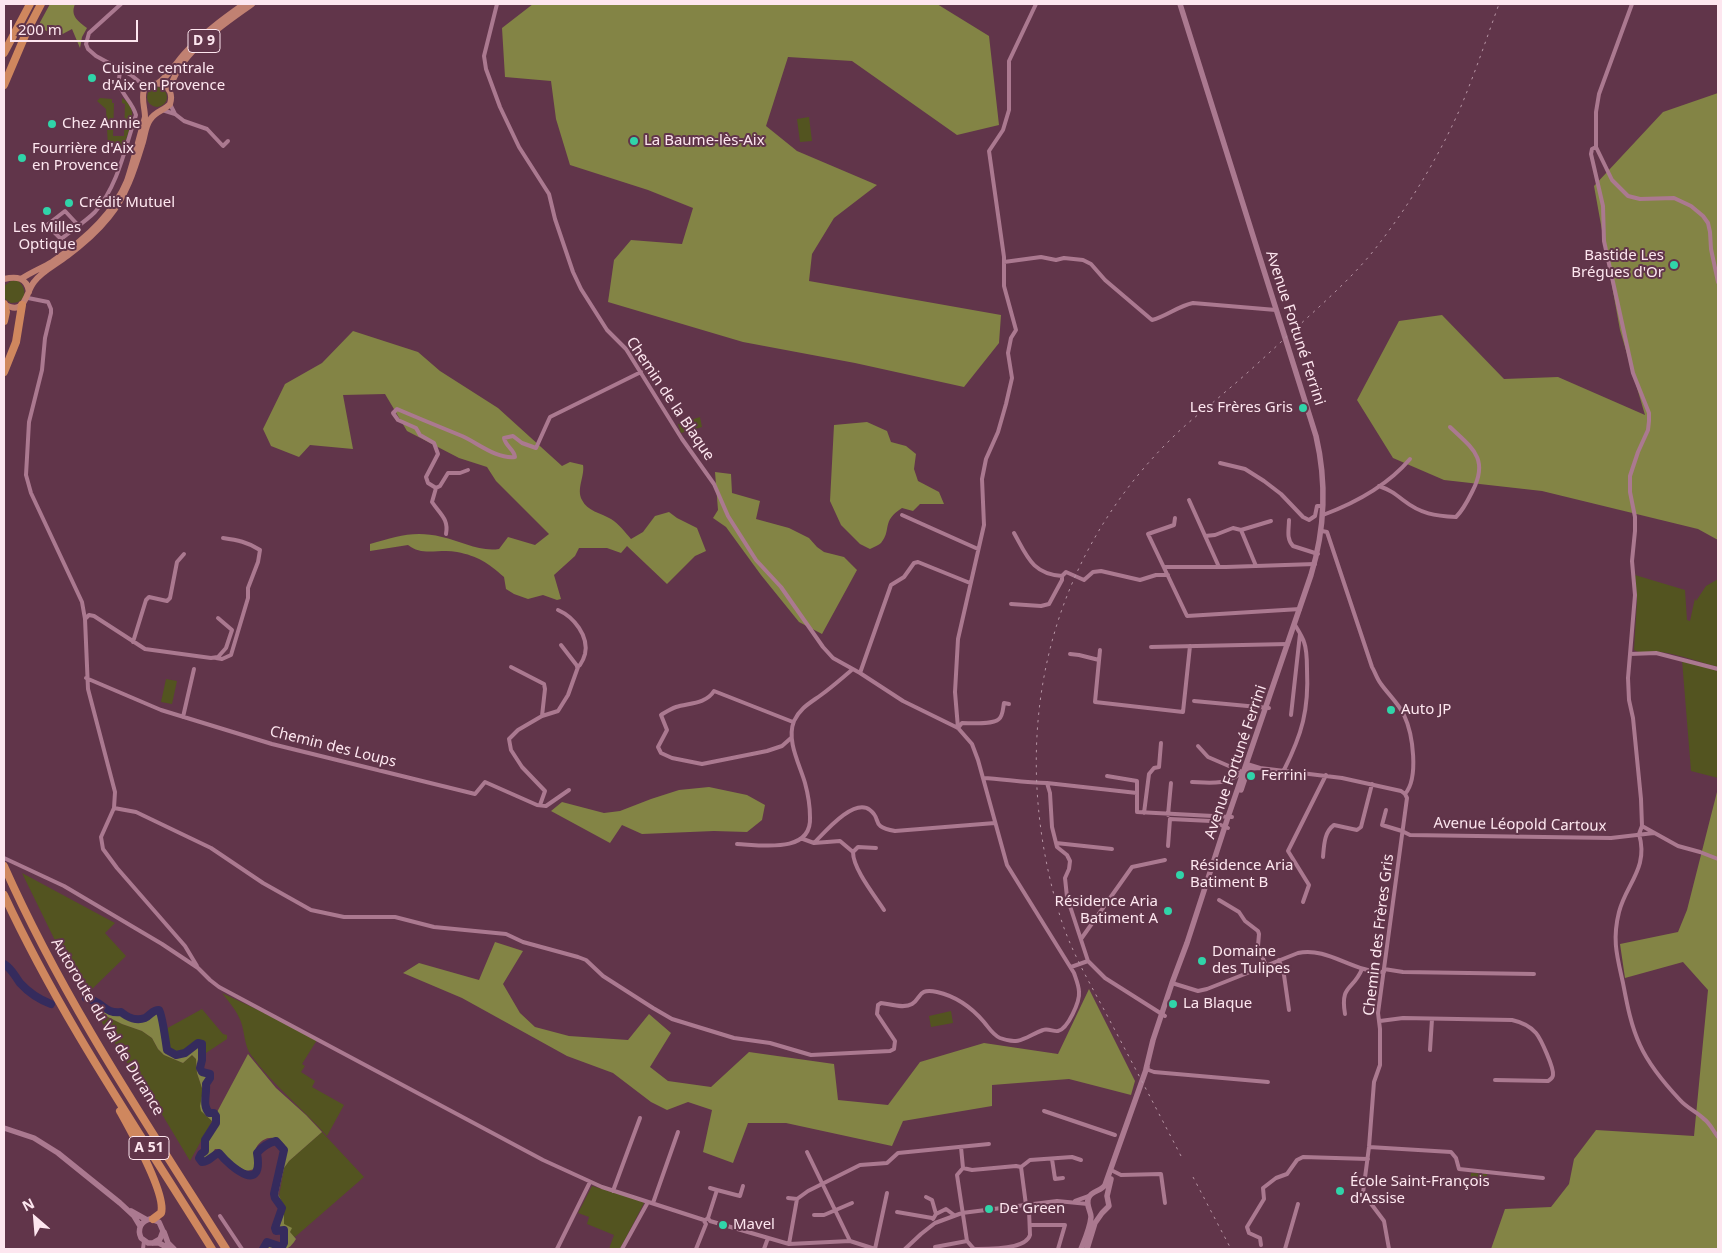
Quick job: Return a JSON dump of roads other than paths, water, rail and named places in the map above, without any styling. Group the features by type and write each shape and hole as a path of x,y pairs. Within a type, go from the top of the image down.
{"highway":[{"path":"4,53 30,4"},
{"path":"4,85 41,4"},
{"path":"4,304 6,312 4,321"},
{"path":"4,372 16,342 22,305"},
{"name":"Autoroute du Val de Durance","path":"4,866 32,927 65,988 112,1067 227,1249"},
{"name":"Autoroute du Val de Durance","path":"4,895 54,994 212,1249"},
{"path":"86,1048 134,1137 151,1174 162,1204 161,1213 150,1219"}],"main road":[{"name":"D 9","path":"155,83 166,77 184,53 203,35 244,4"},
{"name":"D 9","path":"170,89 173,76 190,55 208,37 252,4"},
{"name":"Avenue Fortuné Ferrini","path":"1093,1193 1102,1189 1105,1185 1146,1069 1315,564 1322,531 1323,474 1320,456 1180,4"},
{"path":"4,304 12,307 22,305 34,282 90,237 109,217 135,170 148,124 158,111 170,104 172,97 170,89 165,85 155,83 146,87 143,93 145,117 127,181 117,201 106,216 86,236 50,263 21,279"},
{"path":"145,107 158,111"},
{"path":"5,280 16,277 21,279 27,284 28,295"},
{"name":"Avenue Fortuné Ferrini","path":"1107,1196 1135,1100"},
{"path":"4,1128 34,1138 45,1144 134,1216 140,1226 140,1234 144,1241 159,1243 170,1249"},
{"path":"1081,1249 1090,1225 1091,1215 1088,1206 1093,1193 1102,1192 1107,1196 1109,1206 1096,1223 1087,1249"},
{"path":"120,1204 162,1224 168,1243 174,1249"},
{"path":"1088,1206 1095,1212 1102,1213"},
{"path":"140,1226 150,1219"},
{"path":"153,1243 160,1239 163,1231"}],"street":[{"path":"121,4 94,26 87,37 86,44 91,53 141,82 155,83"},
{"name":"Chemin de la Blaque","path":"114,808 136,812 211,848 263,883 311,910 344,917 395,917 434,927 506,934 523,942 586,960 603,976 672,1019 734,1038 770,1042 811,1055 890,1051 894,1049 895,1041 877,1014 878,1005 881,1003 905,1006 913,1004 918,996 925,991 950,996 964,1004 976,1013 994,1034 1014,1042 1023,1040 1044,1029 1057,1031 1064,1028 1071,1017 1079,993 1071,967 1007,865 972,744 958,728 903,701 833,658 823,647 781,587 756,560 728,516 714,484 682,439 626,349 606,330 581,289 554,219 549,194 519,147 500,107 486,69 484,56 497,4"},
{"path":"958,728 955,692 958,639 984,526 982,480 986,459 998,432 1012,378 1008,353 1011,338 1016,330 1004,286 1004,262 989,151 1003,130 1009,110 1009,61 1036,4"},
{"path":"1632,4 1599,94 1596,112 1596,147 1612,180 1628,196 1640,199 1674,198 1691,206 1703,216 1710,232 1711,249 1718,282"},
{"path":"78,226 65,211 47,225 60,239 78,226 94,212 111,189 136,115 120,88 119,76 121,70"},
{"path":"141,82 143,93"},
{"path":"170,104 175,114 184,121 207,129 223,146 228,141"},
{"path":"158,111 175,114"},
{"path":"1596,147 1592,149 1591,154 1603,206 1604,241 1633,373 1649,413 1650,421 1630,476 1630,492 1636,531 1632,560 1635,594 1628,678 1642,826 1639,834 1642,844 1634,882 1620,909 1615,946 1630,1015 1639,1044 1652,1066 1680,1100 1706,1119 1718,1136"},
{"path":"1004,262 1041,257 1056,260 1064,258 1083,260 1091,264 1104,280 1152,320 1181,306 1193,303 1276,310"},
{"path":"28,295 48,302 51,309 42,370 29,422 26,475 31,493 82,602 85,619 86,678 115,792 114,808 101,837 103,849 117,868 185,946 198,968"},
{"path":"436,488 428,483 426,477 438,454 434,443 420,435 416,428 398,420 393,413 397,409 464,437 507,458 515,457 514,452 506,444 504,438 514,436 522,443 536,448 550,417 641,372"},
{"path":"1379,486 1390,490 1418,510 1436,516 1456,517 1465,508 1478,481 1481,469 1478,459 1468,445 1450,427"},
{"path":"1323,516 1342,508 1379,486 1399,472 1410,459"},
{"path":"1220,464 1245,469 1281,494 1303,517 1309,520 1315,516 1317,506 1323,506"},
{"path":"446,534 447,526 444,517 432,502 436,488 440,486 448,473 460,473 468,470"},
{"path":"1189,500 1220,567"},
{"path":"902,515 978,549"},
{"path":"1175,518 1174,524 1148,534 1187,616 1300,609"},
{"path":"1289,520 1288,537 1290,543 1293,546 1318,554"},
{"path":"1206,536 1215,535 1233,528 1241,530 1271,521"},
{"path":"1241,530 1256,566"},
{"name":"Chemin des Frères Gris","path":"1322,531 1327,532 1372,667 1379,682 1404,714 1409,729 1414,767 1409,790 1405,794 1407,798 1378,1013 1380,1021 1380,1065 1374,1084 1368,1159 1363,1193 1384,1221 1389,1249"},
{"path":"1014,533 1031,563 1049,575 1062,576"},
{"path":"85,619 88,615 94,616 145,649 222,659 230,655 248,598 248,588 258,562 260,550 251,544 223,538"},
{"path":"133,642 148,597 167,601 170,598 177,562 184,554"},
{"path":"860,673 891,585 904,577 914,563 918,562 970,583"},
{"path":"1164,567 1315,564"},
{"path":"1011,604 1042,606 1049,604 1062,580 1062,576 1066,572 1084,580 1093,572 1101,571 1140,580 1156,575 1168,575"},
{"path":"558,610 578,624 584,640 585,654 580,666 577,667 568,695 558,711 542,716 518,730 509,739 511,750 522,766 545,791 540,805 546,806 569,790"},
{"path":"214,658 218,657 226,648 232,630 218,618"},
{"path":"1284,770 1298,743 1305,716 1308,688 1304,642 1295,625"},
{"path":"1291,715 1300,634"},
{"path":"1151,646 1288,644"},
{"path":"561,645 577,667"},
{"path":"1100,650 1094,702 1183,712 1190,646"},
{"path":"1630,654 1656,653 1718,669"},
{"path":"1070,654 1099,660"},
{"path":"511,666 544,684 542,716"},
{"path":"183,717 194,669"},
{"path":"803,840 811,826 810,810 806,785 791,738 794,722 803,707 853,669"},
{"name":"Chemin des Loups","path":"86,678 161,710 272,744 475,794 486,782 540,805"},
{"path":"791,738 782,746 767,752 702,764 672,758 661,753 658,747 667,730 661,715 673,708 699,702 710,697 714,691 794,722"},
{"path":"1194,701 1267,708"},
{"path":"958,728 962,723 982,723 999,720 1002,716 1004,704 1008,704"},
{"path":"1144,813 1149,774 1154,768 1159,767 1161,743"},
{"path":"1198,746 1208,756 1246,769 1260,768 1326,775 1372,784 1401,791 1405,794"},
{"path":"1192,782 1219,783 1231,780 1246,769"},
{"path":"1303,902 1309,885 1288,851 1326,775"},
{"path":"1107,776 1138,781 1137,812 1230,817"},
{"path":"983,778 1020,780 1031,784 1047,783 1137,792"},
{"path":"1047,783 1050,793 1052,827 1057,847 1067,855 1070,861 1065,878 1067,897 1088,961 1105,978 1163,1015"},
{"path":"1168,815 1171,783"},
{"path":"1323,857 1324,841 1330,828 1334,825 1357,830 1361,827 1372,784"},
{"path":"814,843 840,817 863,807 869,809 878,825 883,829 895,831 995,823"},
{"name":"Avenue Léopold Cartoux","path":"1386,810 1382,826 1402,831 1410,836 1610,838 1654,833"},
{"path":"1168,846 1170,818 1211,821 1226,827"},
{"path":"1642,826 1678,846 1718,859"},
{"path":"737,844 790,844 803,840 814,843 840,841 853,852"},
{"path":"1056,843 1112,850"},
{"path":"876,848 858,847 853,852 853,858 856,866 884,910"},
{"path":"4,858 64,886 162,944 198,968 219,987 543,1160 613,1191 707,1221 789,1244 850,1241 875,1249 887,1193"},
{"path":"1081,939 1132,867 1165,860"},
{"path":"1219,900 1239,912 1258,931 1258,946 1266,966"},
{"path":"1174,984 1198,990 1207,989 1279,960 1308,951 1317,952 1362,969 1403,972 1534,974"},
{"path":"188,961 192,957"},
{"path":"1279,960 1284,974 1289,1010"},
{"path":"1071,967 1088,961"},
{"path":"1345,1014 1343,1001 1345,993 1362,969"},
{"path":"1380,1021 1403,1018 1520,1021 1538,1035 1546,1052 1553,1075 1552,1079 1548,1081 1495,1080"},
{"path":"1430,1050 1432,1019"},
{"path":"1146,1069 1154,1072 1268,1082"},
{"path":"1044,1111 1115,1135"},
{"path":"613,1191 640,1118"},
{"path":"653,1204 678,1132"},
{"path":"789,1244 797,1199 822,1183 860,1165 887,1163 898,1153 988,1144"},
{"path":"961,1147 963,1168 958,1175 962,1212 967,1241 974,1249 1015,1248 1029,1239 1029,1210 1026,1204 1021,1167"},
{"path":"1369,1147 1451,1152 1456,1158 1459,1169 1543,1178"},
{"path":"808,1152 850,1241"},
{"path":"963,1168 972,1170 1021,1167 1030,1160 1072,1157 1081,1160"},
{"path":"1261,1245 1260,1238 1249,1233 1247,1227 1264,1199 1263,1188 1269,1182 1287,1174 1297,1160 1303,1157 1368,1159"},
{"path":"1052,1159 1055,1178 1063,1178"},
{"path":"1113,1171 1121,1175 1161,1174 1165,1203"},
{"path":"556,1249 590,1182"},
{"path":"710,1188 740,1196 743,1186"},
{"path":"696,1249 717,1190"},
{"path":"908,1248 935,1223 962,1212 1026,1204 1071,1202 1080,1200 1093,1193"},
{"path":"926,1197 932,1200 936,1214"},
{"path":"788,1198 797,1199"},
{"path":"622,1249 648,1202"},
{"path":"1071,1202 1088,1206"},
{"path":"814,1216 824,1215 852,1203"},
{"path":"1285,1249 1298,1204"},
{"path":"932,1218 946,1209 954,1215"},
{"path":"898,1212 932,1218 935,1223"},
{"path":"220,1216 242,1249"},
{"path":"1030,1225 1065,1225 1058,1249"},
{"path":"764,1249 768,1238"},
{"path":"143,1249 144,1241"},
{"path":"935,1247 967,1241"}],"waterway":[{"path":"4,964 27,990 51,1004"},
{"path":"86,998 97,1002 107,1010 121,1012 136,1019 145,1018 159,1010 167,1050 176,1055 185,1053 198,1043 202,1044 200,1068 202,1072 210,1074 206,1084 206,1107 209,1113 214,1113 216,1116 216,1123 205,1140 205,1151 199,1158 202,1162 219,1153 231,1166 245,1174 251,1175 256,1173 258,1165 257,1153 263,1147 276,1141 284,1150 274,1194 282,1208 275,1228 276,1231 284,1230 284,1243 282,1247 267,1242 263,1249"}],"railway":[{"path":"1181,1156 1082,968 1060,916 1044,851 1037,786 1038,722 1048,660 1066,599 1093,542 1128,487 1179,431 1251,370 1326,301 1366,260 1399,217 1421,183 1459,111 1499,4"},
{"path":"1193,1177 1231,1249"}],"place":[{"name":"Cuisine centrale d'Aix en Provence","path":"92,78"},
{"name":"Chez Annie","path":"52,124"},
{"name":"La Baume-lès-Aix","path":"634,141"},
{"name":"Fourrière d'Aix en Provence","path":"22,158"},
{"name":"Crédit Mutuel","path":"69,203"},
{"name":"Les Milles Optique","path":"47,211"},
{"name":"Bastide Les Brégues d'Or","path":"1674,265"},
{"name":"Les Frères Gris","path":"1303,408"},
{"name":"Auto JP","path":"1391,710"},
{"name":"Ferrini","path":"1251,776"},
{"name":"Résidence Aria Batiment B","path":"1180,875"},
{"name":"Résidence Aria Batiment A","path":"1168,911"},
{"name":"Domaine des Tulipes","path":"1202,961"},
{"name":"La Blaque","path":"1173,1004"},
{"name":"École Saint-François d'Assise","path":"1340,1191"},
{"name":"De Green","path":"989,1209"},
{"name":"Mavel","path":"723,1225"}]}
